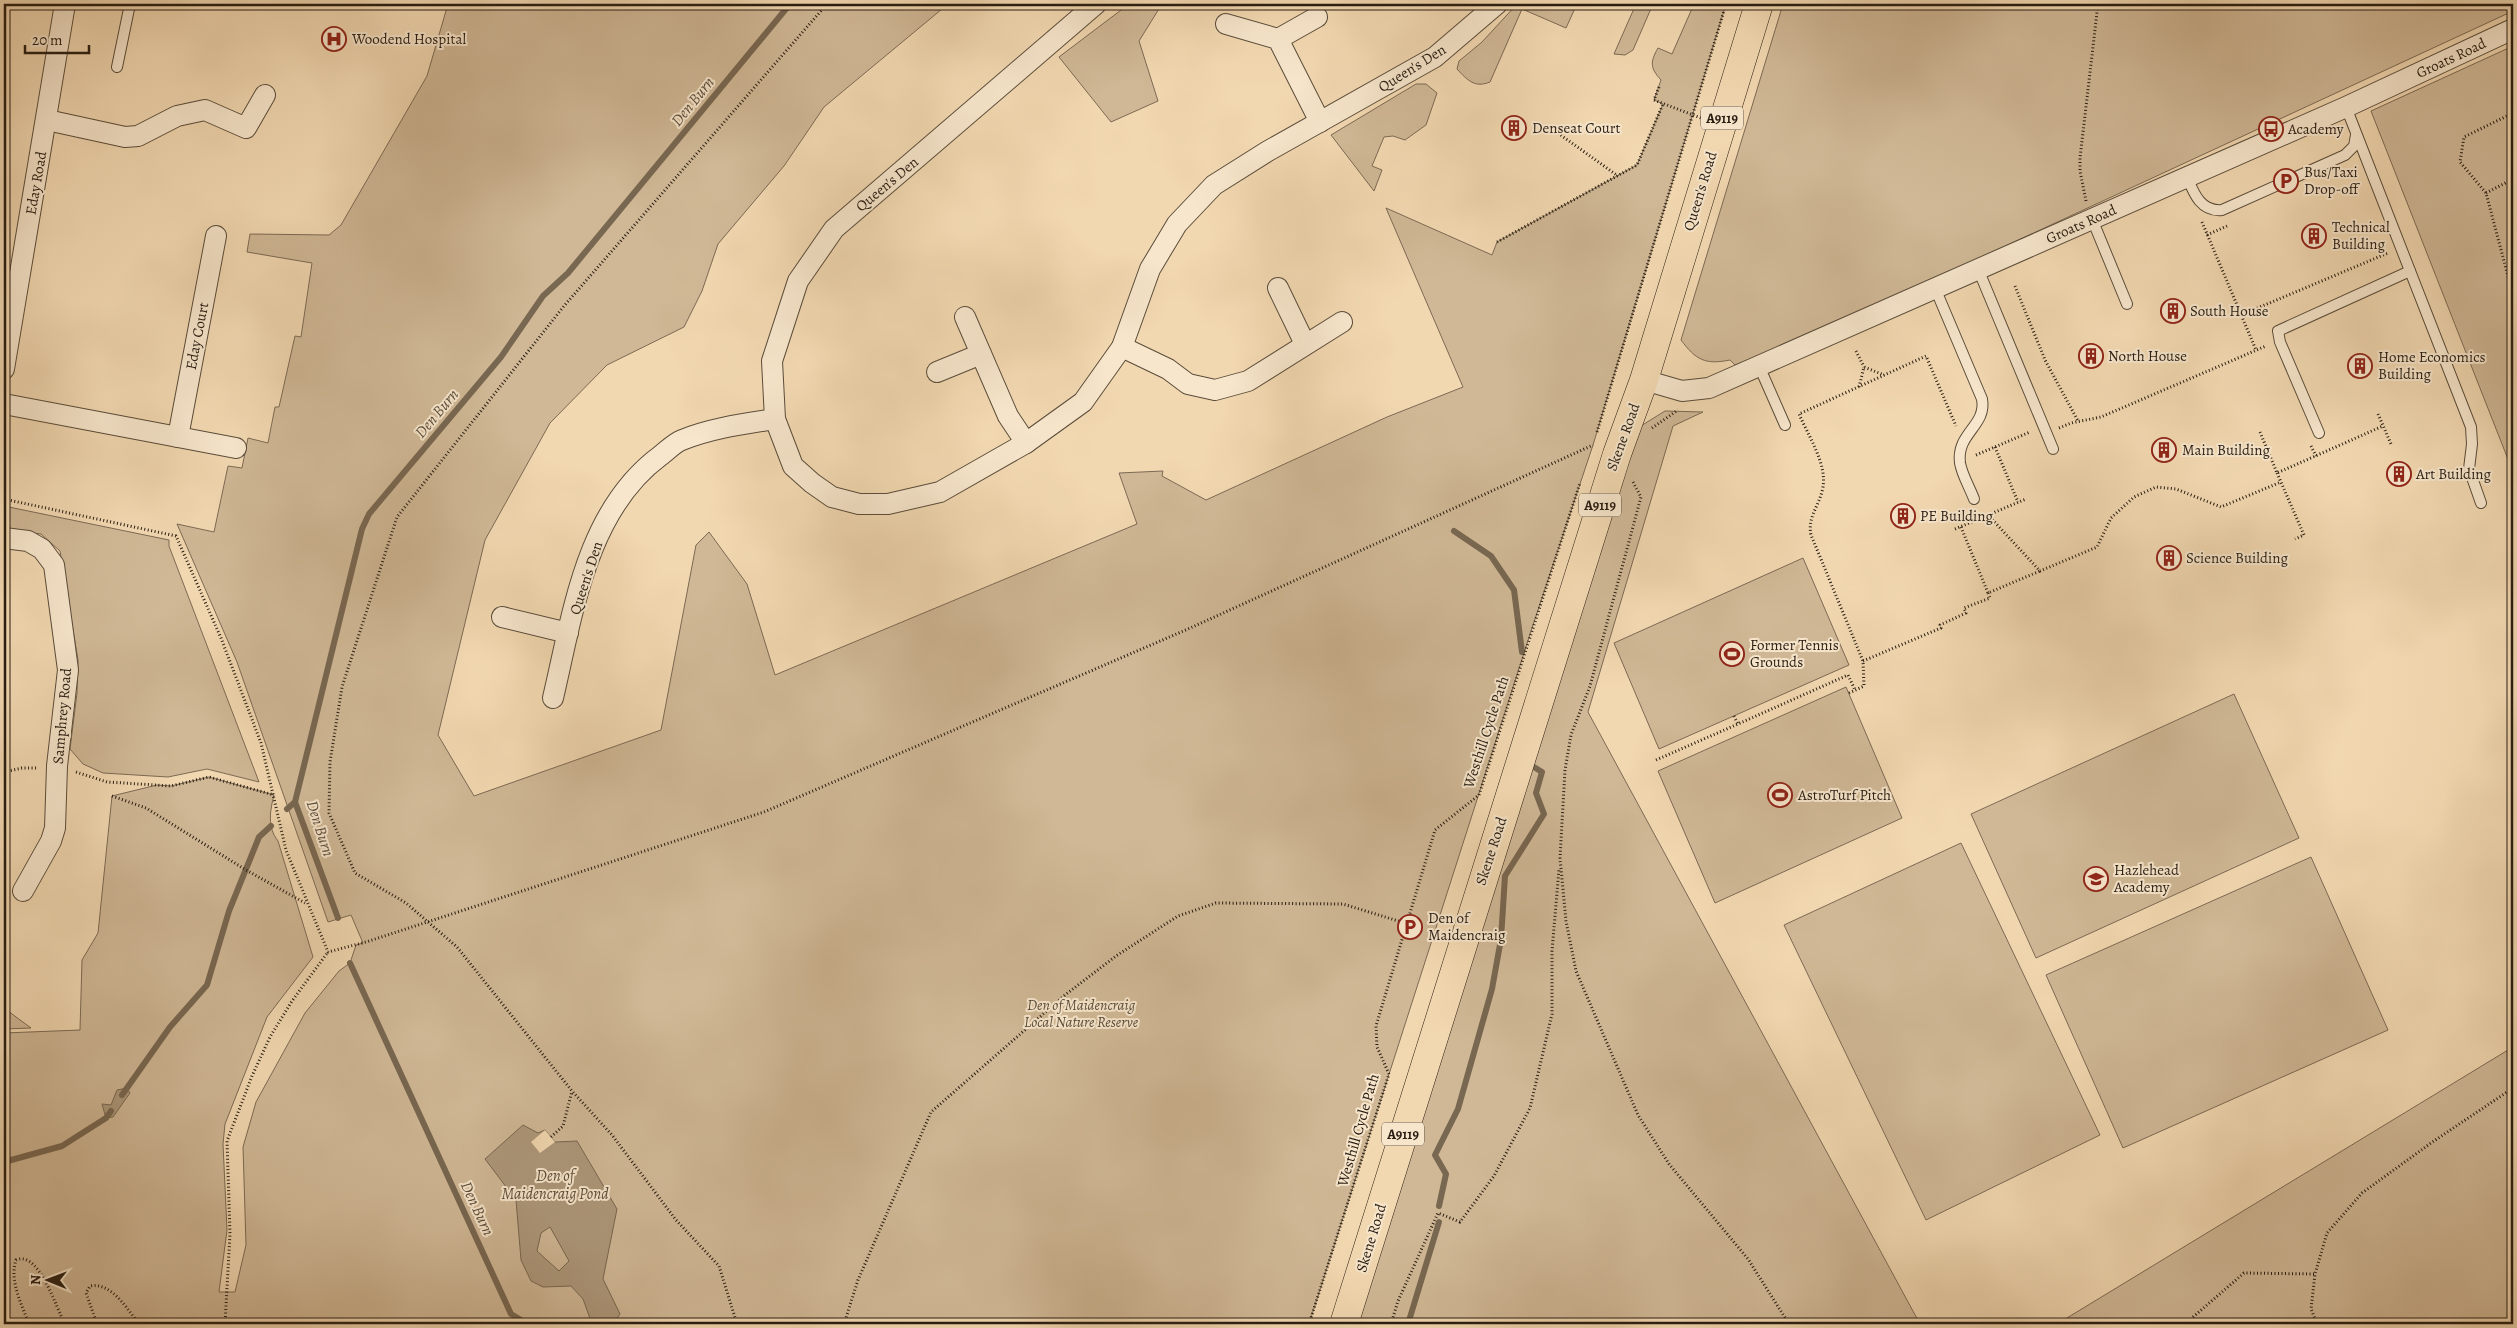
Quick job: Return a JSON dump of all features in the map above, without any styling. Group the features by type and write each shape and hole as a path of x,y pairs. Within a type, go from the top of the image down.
{"main road":[{"name":"Queen's Road","path":"1644,380 1720,125 1759,4"},
{"name":"Skene Road","path":"1344,1324 1600,451 1644,380"}],"street":[{"name":"Eday Road","path":"5,365 47,120 64,4"},
{"name":"Queen's Den","path":"1096,4 834,229 798,281 772,361 774,419 793,466 832,497 859,504 888,504 940,492 1026,443 1083,402 1122,347 1150,268 1177,224 1214,185 1435,57 1497,4"},
{"path":"1226,24 1278,39 1317,17"},
{"name":"Groats Road","path":"1644,380 1682,391 1709,388 2346,107 2513,29"},
{"path":"1278,39 1320,122"},
{"path":"47,120 125,138 138,136 177,116 205,110 246,128 264,95"},
{"name":"Eday Court","path":"178,437 216,236"},
{"path":"1278,288 1305,344"},
{"path":"965,317 1008,416 1026,443"},
{"path":"1122,347 1168,369 1188,384 1215,390 1248,381 1342,322"},
{"path":"937,372 981,354"},
{"path":"4,404 236,448"},
{"name":"Queen's Den","path":"553,698 568,633 589,558 610,510 642,470 680,441 725,426 774,419"},
{"name":"Samphrey Road","path":"4,538 28,541 42,549 54,565 68,670 57,767 54,828 51,841 23,891"},
{"name":"Queen's Den","path":"502,617 568,633"}],"lane":[{"path":"117,67 130,4"},
{"path":"2346,107 2471,427 2470,469 2481,504"},
{"path":"2187,177 2195,196 2204,206 2215,210 2222,210 2345,155 2354,146 2356,131"},
{"path":"2092,219 2127,304"},
{"path":"1978,269 2054,449"},
{"path":"2319,433 2280,342 2278,332 2410,271"},
{"path":"1935,288 1982,399 1980,418 1962,441 1960,451 1961,466 1974,500"},
{"path":"1760,366 1785,425"}],"path":[{"path":"737,1324 720,1266 676,1220 612,1135 572,1091 458,947 406,903 354,873 329,814 330,762 342,686 398,517 564,306 827,4"},
{"path":"1600,451 1693,115 1726,4"},
{"path":"2092,219 2083,192 2080,158 2098,4"},
{"path":"1659,87 1654,100 1720,125"},
{"path":"1497,242 1637,165 1663,104"},
{"path":"2513,113 2464,137 2460,162 2486,193 2509,280 2513,286"},
{"path":"1555,131 1618,176"},
{"path":"2486,193 2513,179"},
{"path":"2198,213 2256,350"},
{"path":"2207,235 2234,223"},
{"path":"2241,316 2393,250"},
{"path":"2015,286 2046,360 2078,421"},
{"path":"1849,693 1864,686 1863,661 1812,540 1810,520 1820,499 1824,480 1820,463 1799,414 1926,356 1970,458 2045,429 2101,417 2267,345 2271,354"},
{"path":"1856,351 1864,368 1859,387"},
{"path":"1864,368 1884,375"},
{"path":"1648,432 1709,388"},
{"path":"2378,414 2391,444"},
{"path":"2277,473 2383,426"},
{"path":"2260,432 2304,535 2295,539"},
{"path":"2308,439 2316,456"},
{"path":"1995,447 2018,502"},
{"path":"225,1324 230,1234 227,1141 252,1076 270,1037 292,1002 328,952 429,922 764,812 1600,451"},
{"path":"1391,1324 1398,1301 1438,1213 1460,1222 1494,1176 1530,1108 1552,1014 1552,951 1565,770 1571,735 1590,686 1641,497 1600,451"},
{"name":"Westhill Cycle Path","path":"1309,1324 1389,1074 1377,1047 1376,1026 1435,830 1479,795 1582,477"},
{"path":"1988,593 2097,546 2111,518 2134,497 2156,487 2176,489 2221,507 2280,482"},
{"path":"4,499 176,536 228,656 261,743 286,850 328,952"},
{"path":"1955,529 2026,499"},
{"path":"1988,515 2040,570"},
{"path":"1863,661 1941,628 1940,625 1966,613 1964,608 1990,598 1961,527"},
{"path":"1656,760 1848,675 1855,690"},
{"path":"4,688 8,770"},
{"path":"1734,716 1738,724"},
{"path":"4,772 22,768 57,767 107,782 171,786 209,777 274,795"},
{"path":"112,796 146,808 246,870 307,904"},
{"path":"1560,858 1566,921 1576,971 1638,1115 1669,1164 1748,1259 1789,1324"},
{"path":"844,1324 858,1280 931,1112 1065,995 1116,956 1178,916 1216,903 1343,904 1408,924"},
{"path":"2316,1324 2311,1309 2315,1274 2327,1233 2362,1193 2431,1143 2513,1088"},
{"path":"551,1137 563,1126 572,1091"},
{"path":"30,1324 17,1293 14,1274 16,1260 22,1257 29,1259 39,1270 65,1324"},
{"path":"2185,1324 2244,1273 2315,1274"},
{"path":"97,1324 86,1293 90,1286 96,1285 102,1285 122,1301 139,1324"}],"green space":[{"name":"Den of Maidencraig Local Nature Reserve","path":"448,4 948,4 824,107 784,166 718,244 702,291 684,327 607,365 550,423 485,540 438,735 474,796 661,730 696,545 709,532 747,584 775,675 1137,524 1119,473 1163,471 1162,476 1206,500 1387,417 1463,387 1386,208 1492,255 1497,242 1637,165 1663,104 1654,100 1661,80 1652,65 1658,48 1672,54 1694,4 1726,4 1593,445 1532,628 1309,1324 4,1324 4,1033 80,1030 82,960 98,933 112,796 157,785 171,786 209,777 274,795 271,813 272,830 278,841 313,957 267,1017 225,1124 223,1144 227,1230 219,1292 235,1292 246,1245 243,1147 256,1102 305,1013 339,971 350,963 356,945 363,943 351,915 328,922 237,662 177,524 214,532 228,466 242,468 248,438 268,443 275,407 279,407 295,336 301,337 312,263 247,252 250,234 329,235 341,225 427,76"},
{"path":"1129,4 1162,4 1139,41 1158,101 1111,122 1059,57"},
{"path":"1517,4 1577,4 1566,28 1522,9 1490,82 1476,84 1472,82 1457,69 1459,61 1482,42"},
{"path":"1636,4 1653,4 1633,50 1625,55 1614,54"},
{"path":"1783,4 2513,4 2513,11 1822,331 1735,365 1730,360 1707,361 1691,352 1681,340"},
{"path":"2513,46 2513,472 2371,111"},
{"path":"1416,84 1426,84 1437,93 1426,125 1405,140 1393,136 1384,137 1372,166 1382,170 1374,191 1331,135"},
{"path":"1665,411 1703,412 1673,426 1588,712 1920,1324 1357,1324 1636,429"},
{"path":"4,506 169,540 169,546 259,782 207,769 168,777 103,773 83,764 70,749 77,693 78,660 60,551 41,534 4,529"},
{"name":"Former Tennis Grounds","path":"1803,558 1849,665 1659,749 1614,643"},
{"name":"AstroTurf Pitch","path":"1846,687 1902,818 1715,903 1658,771"},
{"path":"2234,694 2299,838 2036,958 1971,814"},
{"path":"1961,843 2100,1135 1926,1220 1784,925"},
{"path":"2311,857 2388,1030 2123,1148 2046,975"},
{"path":"4,1008 31,1028 4,1029"},
{"path":"2513,1047 2513,1324 2057,1324"}],"water":[{"path":"127,1088 130,1093 113,1117 106,1118 102,1104 111,1105 117,1090"},
{"name":"Den of Maidencraig Pond","path":"523,1125 538,1133 545,1130 555,1142 577,1141 617,1209 603,1279 620,1314 613,1324 592,1324 583,1299 571,1286 543,1287 531,1281 521,1260 516,1200 485,1159","holes":["550,1227 569,1261 559,1271 537,1251 541,1233"]}],"pier":[{"path":"545,1130 555,1142 540,1153 531,1142"}],"waterway":[{"name":"Den Burn","path":"338,918 295,802 362,529 369,514 501,357 543,296 568,273 790,4"},
{"path":"1454,531 1491,556 1514,590 1522,652"},
{"path":"1439,1206 1446,1174 1435,1155 1458,1109 1492,989 1501,939 1505,876 1544,814 1536,793 1542,772 1529,764"},
{"path":"287,809 295,802"},
{"path":"122,1095 170,1027 207,985 229,911 259,837 271,826"},
{"name":"Den Burn","path":"350,963 511,1314 521,1320 521,1324"},
{"path":"4,1162 62,1146 106,1118 111,1111"},
{"path":"1408,1324 1439,1222"}],"place":[{"name":"Woodend Hospital","path":"334,39"},
{"name":"Denseat Court","path":"1514,128"},
{"name":"Academy","path":"2271,129"},
{"name":"Bus/Taxi Drop-off","path":"2286,181"},
{"name":"Technical Building","path":"2314,236"},
{"name":"South House","path":"2173,311"},
{"name":"North House","path":"2091,356"},
{"name":"Home Economics Building","path":"2360,366"},
{"name":"Main Building","path":"2164,450"},
{"name":"Art Building","path":"2399,474"},
{"name":"PE Building","path":"1903,516"},
{"name":"Science Building","path":"2169,558"},
{"name":"Former Tennis Grounds","path":"1732,654"},
{"name":"AstroTurf Pitch","path":"1780,795"},
{"name":"Hazlehead Academy","path":"2096,879"},
{"name":"Den of Maidencraig","path":"1410,927"}]}
